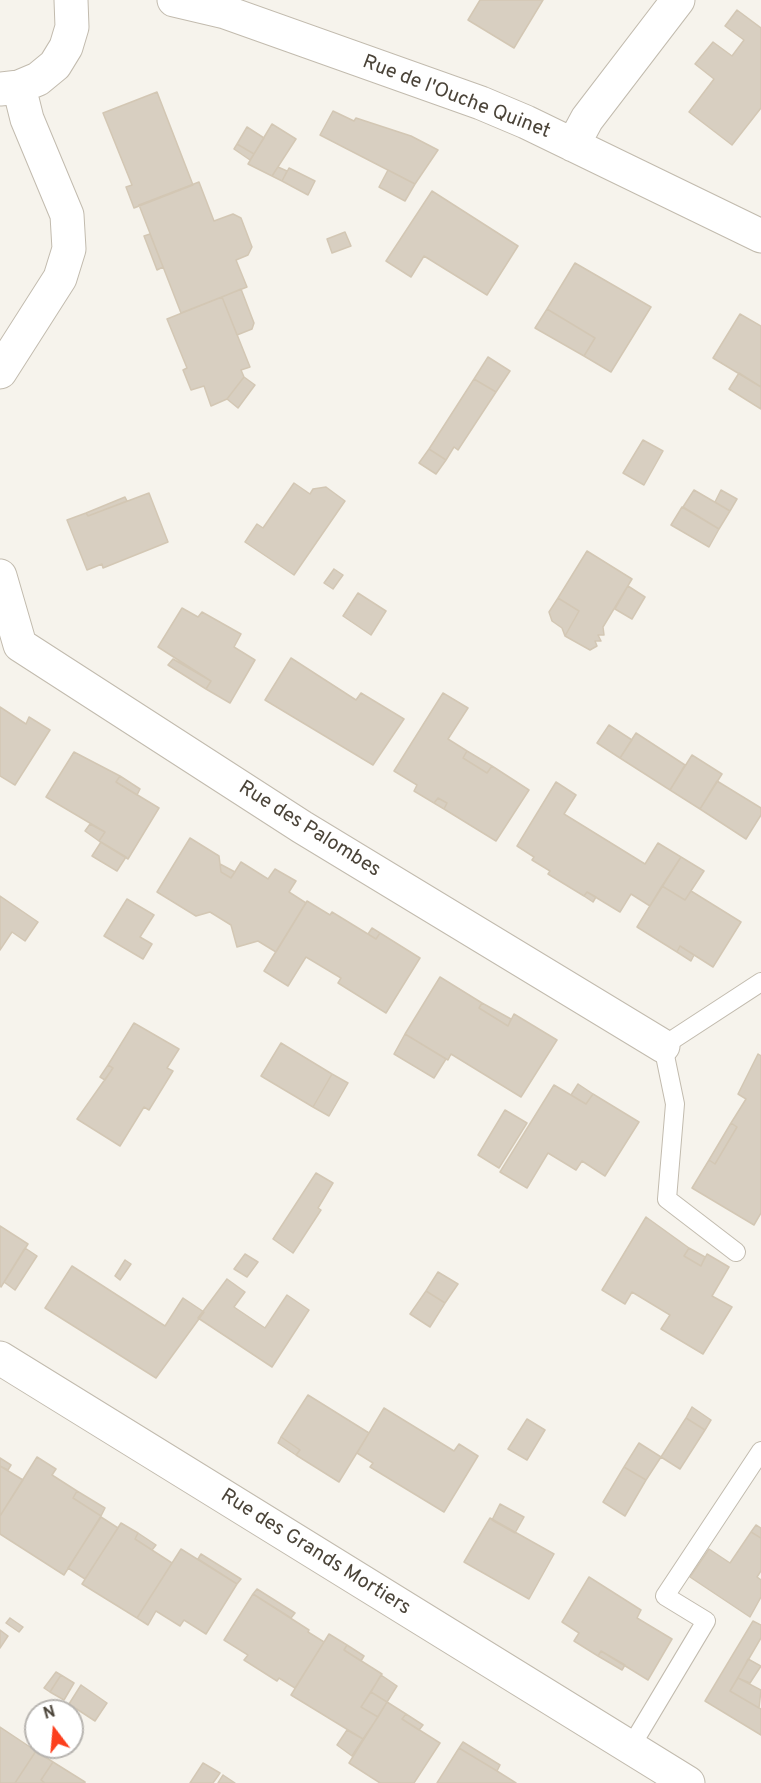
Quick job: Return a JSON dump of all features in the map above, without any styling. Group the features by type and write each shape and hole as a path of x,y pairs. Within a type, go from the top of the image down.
{"street":[{"name":"Rue de l'Ouche Quinet","path":"174,0 225,12 481,103 761,236"},
{"path":"573,145 587,119 678,0"},
{"path":"0,372 60,278 69,249 67,215 27,119 9,88 39,79 55,65 66,47 80,2"},
{"name":"Rue des Palombes","path":"0,576 20,645 302,827 663,1046"},
{"name":"Rue des Grands Mortiers","path":"0,1358 688,1783"}],"lane":[{"path":"736,1252 667,1199 675,1104 663,1046 761,982"},
{"path":"630,1748 706,1622 665,1596 761,1451"}],"building":[{"path":"480,0 543,0 514,48 468,20"},
{"path":"737,10 761,28 761,108 732,145 689,112 714,79 695,64 713,42 732,56 744,40 725,26"},
{"path":"157,92 193,185 134,208 126,187 132,185 103,113"},
{"path":"333,111 354,121 356,118 411,136 438,150 415,184 320,135"},
{"path":"272,124 296,139 272,176 248,164"},
{"path":"247,127 264,138 254,154 237,144"},
{"path":"237,144 254,154 250,160 234,149"},
{"path":"278,167 287,171 282,181 272,176"},
{"path":"289,168 315,181 308,195 282,181"},
{"path":"388,170 415,184 405,201 379,187"},
{"path":"199,182 214,221 233,214 241,218 252,247 248,255 236,260 247,287 181,313 139,205"},
{"path":"432,191 518,246 487,295 424,256 411,277 386,261"},
{"path":"345,232 351,246 332,253 327,239"},
{"path":"150,234 163,267 157,270 144,236"},
{"path":"575,263 651,307 611,372 584,356 595,338 547,309"},
{"path":"241,289 254,323 252,329 237,335 222,297"},
{"path":"222,297 250,367 241,370 244,377 227,399 211,406 204,386 191,390 183,370 187,368 167,319"},
{"path":"547,309 595,338 584,356 535,328"},
{"path":"740,314 761,326 761,387 713,358"},
{"path":"488,357 510,371 496,392 474,379"},
{"path":"739,373 761,387 761,409 729,389"},
{"path":"244,377 255,385 238,408 227,399"},
{"path":"474,379 496,392 458,450 454,447 446,460 429,449"},
{"path":"643,440 663,451 644,485 623,473"},
{"path":"429,449 446,460 436,474 419,463"},
{"path":"294,483 310,494 313,489 326,487 345,501 294,575 245,542 257,524 263,528"},
{"path":"694,490 730,511 719,529 683,507"},
{"path":"721,490 737,499 730,511 715,502"},
{"path":"149,493 168,542 103,568 102,564 87,570 67,520 86,513 88,516"},
{"path":"125,497 127,501 88,516 86,513"},
{"path":"682,507 719,529 709,547 671,525"},
{"path":"587,551 632,579 603,627 604,635 598,635 601,641 595,641 597,646 590,650 565,636 579,611 558,598"},
{"path":"334,569 343,575 333,589 324,583"},
{"path":"628,586 645,597 632,619 615,609"},
{"path":"358,593 386,611 371,635 343,616"},
{"path":"558,598 579,611 565,636 562,628 552,621 549,612"},
{"path":"182,608 198,617 202,612 241,634 234,647 255,660 230,703 206,689 211,681 158,647"},
{"path":"291,658 356,700 361,693 404,719 373,765 265,700"},
{"path":"173,659 211,681 206,689 168,665"},
{"path":"443,693 468,708 448,739 467,751 463,758 487,773 492,766 529,790 496,841 444,809 447,803 438,798 434,803 414,791 417,785 394,771"},
{"path":"0,707 26,724 29,717 50,730 15,785 0,776"},
{"path":"609,725 632,740 620,758 597,743"},
{"path":"636,733 685,765 670,790 620,758"},
{"path":"467,751 492,766 487,773 463,758"},
{"path":"74,752 120,776 116,782 159,808 128,859 99,841 105,832 46,797"},
{"path":"692,755 722,774 700,809 670,790"},
{"path":"120,776 140,789 137,795 116,782"},
{"path":"717,781 761,808 761,815 746,839 700,809"},
{"path":"556,782 576,795 564,814 645,864 658,843 681,857 650,906 631,894 620,912 587,892 584,896 548,874 550,871 532,860 534,857 517,846"},
{"path":"438,798 447,803 444,809 434,803"},
{"path":"90,824 105,832 99,841 85,831"},
{"path":"190,838 219,856 221,872 231,878 241,862 268,879 275,869 296,881 289,892 306,903 276,952 258,941 237,947 231,925 210,912 196,916 157,892"},
{"path":"101,842 126,857 117,871 92,856"},
{"path":"681,857 704,871 685,900 662,886"},
{"path":"220,864 235,872 231,878 221,872"},
{"path":"662,886 685,900 691,891 741,922 713,967 680,946 677,952 637,927"},
{"path":"587,892 596,897 593,902 584,896"},
{"path":"0,896 38,922 25,941 12,932 0,950"},
{"path":"127,899 154,915 140,937 152,944 143,959 104,936"},
{"path":"307,901 330,915 332,912 376,939 380,933 420,958 386,1013 338,983 341,978 306,957 288,986 264,971"},
{"path":"372,928 380,933 376,939 368,934"},
{"path":"680,946 694,955 691,961 677,952"},
{"path":"440,977 482,1003 479,1008 508,1026 514,1014 557,1040 521,1097 451,1054 448,1060 405,1034"},
{"path":"482,1003 511,1019 508,1026 479,1008"},
{"path":"134,1023 179,1049 167,1068 173,1071 149,1110 144,1107 120,1146 77,1119 113,1068 108,1065"},
{"path":"405,1034 446,1059 434,1078 394,1054"},
{"path":"281,1043 332,1074 313,1107 261,1076"},
{"path":"758,1054 761,1056 761,1213 754,1225 692,1188 709,1160 715,1164 737,1127 731,1123 746,1099 738,1094"},
{"path":"108,1065 113,1068 105,1080 100,1077"},
{"path":"332,1074 348,1083 329,1116 313,1107"},
{"path":"578,1084 593,1094 586,1104 571,1095"},
{"path":"554,1085 586,1104 593,1094 639,1122 605,1176 582,1161 576,1170 548,1153 527,1188 500,1172"},
{"path":"505,1110 527,1123 499,1168 478,1155"},
{"path":"731,1123 737,1127 715,1164 709,1160"},
{"path":"316,1173 333,1183 318,1208 321,1210 293,1253 273,1239"},
{"path":"646,1217 689,1248 684,1256 701,1266 707,1254 729,1267 712,1296 732,1307 703,1354 661,1329 670,1315 632,1292 625,1304 602,1290"},
{"path":"0,1226 28,1244 1,1287 0,1286"},
{"path":"25,1248 37,1256 15,1290 4,1282"},
{"path":"689,1248 705,1257 701,1266 684,1256"},
{"path":"245,1254 258,1262 247,1277 234,1269"},
{"path":"125,1260 131,1264 120,1280 115,1276"},
{"path":"72,1266 165,1326 183,1298 204,1312 156,1378 45,1308"},
{"path":"438,1272 458,1284 445,1303 426,1291"},
{"path":"227,1279 245,1292 234,1307 265,1328 287,1295 309,1310 272,1367 198,1318"},
{"path":"426,1291 445,1303 430,1327 410,1314"},
{"path":"308,1395 369,1433 339,1482 296,1455 300,1450 281,1437"},
{"path":"692,1407 711,1420 705,1430 686,1418"},
{"path":"384,1408 454,1451 459,1444 478,1456 444,1512 370,1467 373,1463 357,1453"},
{"path":"686,1418 705,1430 680,1469 661,1457"},
{"path":"527,1419 545,1430 527,1460 508,1449"},
{"path":"281,1437 300,1450 296,1455 278,1443"},
{"path":"639,1443 661,1457 646,1480 624,1467"},
{"path":"37,1457 56,1469 52,1475 77,1491 73,1498 101,1516 64,1575 0,1534 0,1516"},
{"path":"0,1458 11,1465 8,1470 0,1466"},
{"path":"0,1466 23,1480 0,1516"},
{"path":"624,1467 646,1480 625,1516 603,1502"},
{"path":"77,1491 105,1508 101,1516 73,1498"},
{"path":"500,1504 524,1517 515,1533 492,1520"},
{"path":"101,1517 118,1528 85,1579 68,1568"},
{"path":"490,1518 554,1554 529,1599 464,1562"},
{"path":"121,1523 138,1533 135,1539 172,1563 137,1618 82,1584"},
{"path":"756,1525 761,1528 761,1538 751,1532"},
{"path":"751,1532 761,1538 761,1571 757,1577 761,1580 761,1597 750,1617 690,1577 709,1549 730,1563"},
{"path":"138,1533 156,1545 152,1550 135,1539"},
{"path":"181,1549 237,1584 206,1634 184,1620 180,1626 156,1611 148,1625 137,1618"},
{"path":"201,1554 241,1579 237,1584 198,1559"},
{"path":"589,1577 641,1610 637,1618 672,1639 648,1680 601,1651 598,1656 574,1641 579,1633 562,1622"},
{"path":"257,1589 295,1613 291,1618 253,1594"},
{"path":"253,1594 324,1642 295,1688 279,1678 277,1681 244,1660 248,1655 224,1640"},
{"path":"10,1618 23,1627 19,1632 6,1623"},
{"path":"753,1621 761,1625 761,1638 730,1691 761,1709 761,1735 705,1701"},
{"path":"0,1630 8,1636 0,1648"},
{"path":"329,1634 347,1645 344,1650 382,1674 361,1707 378,1717 363,1739 291,1695"},
{"path":"347,1645 364,1656 361,1661 344,1650"},
{"path":"601,1651 625,1665 622,1670 598,1656"},
{"path":"748,1659 761,1666 750,1683 738,1678"},
{"path":"56,1672 61,1675 50,1692 44,1688"},
{"path":"61,1675 74,1683 65,1699 50,1692"},
{"path":"381,1675 397,1686 387,1702 371,1692"},
{"path":"738,1678 761,1690 759,1708 730,1691"},
{"path":"81,1685 107,1703 95,1721 84,1714 84,1699 72,1699"},
{"path":"371,1692 387,1702 378,1717 361,1707"},
{"path":"387,1702 406,1714 402,1719 440,1743 414,1783 380,1783 349,1763"},
{"path":"406,1714 423,1725 419,1730 402,1719"},
{"path":"0,1727 24,1743 24,1759 31,1759 15,1783 0,1783"},
{"path":"347,1730 363,1739 352,1756 337,1745"},
{"path":"463,1742 500,1765 497,1771 459,1748"},
{"path":"459,1748 497,1771 516,1783 437,1783"},
{"path":"31,1759 48,1759 53,1762 41,1780 45,1783 15,1783"},
{"path":"53,1762 85,1783 45,1783 41,1780"},
{"path":"203,1763 220,1773 213,1783 190,1783"},
{"path":"223,1775 235,1783 218,1783"}]}
